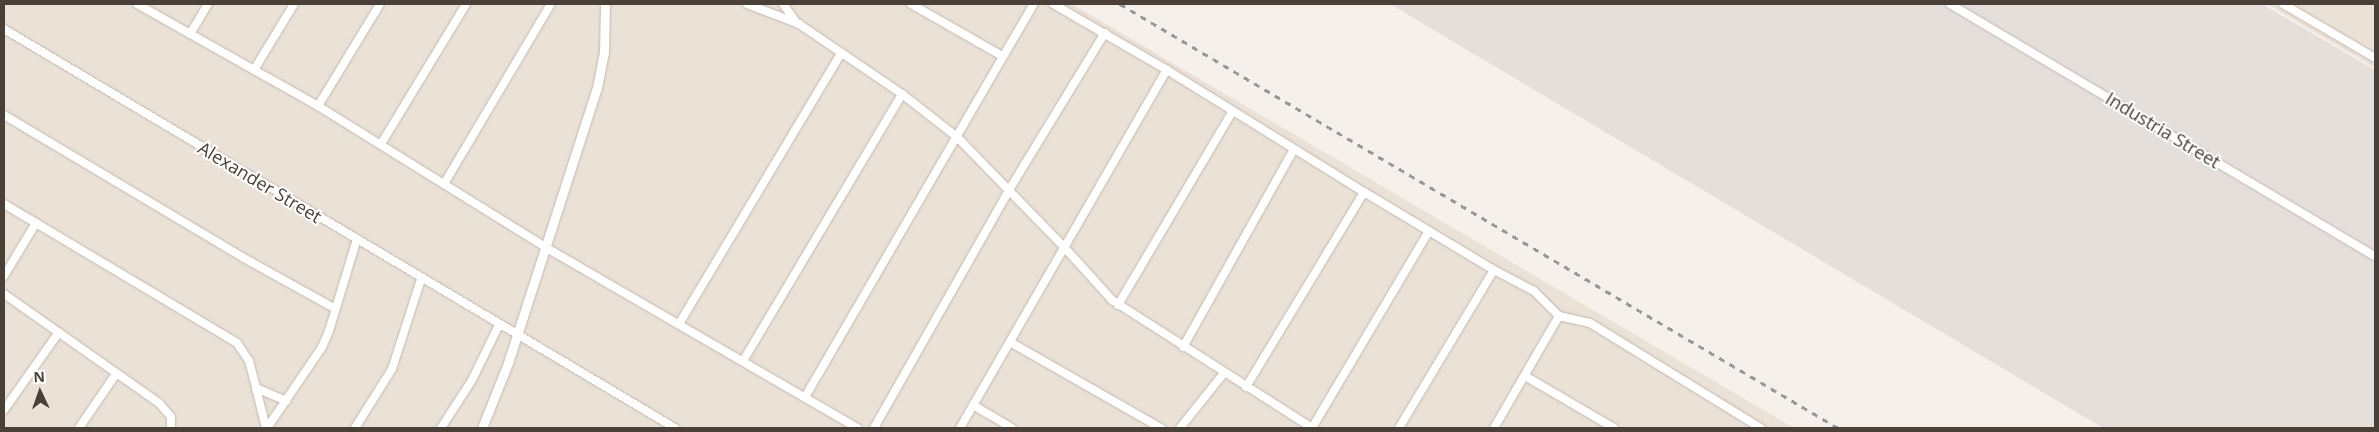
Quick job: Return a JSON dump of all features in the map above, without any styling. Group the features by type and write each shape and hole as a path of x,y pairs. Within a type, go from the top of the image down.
{"street":[{"path":"137,4 318,106 545,247 857,428"},
{"path":"190,34 208,4"},
{"path":"254,70 294,4"},
{"path":"318,106 380,4"},
{"path":"381,144 466,4"},
{"path":"444,184 551,4"},
{"path":"482,428 498,390 601,70 604,52 605,4"},
{"path":"746,4 799,24 902,94 956,137 1064,247 1118,306 1312,428 1429,231"},
{"path":"783,4 799,24"},
{"path":"911,4 1002,56"},
{"path":"805,397 1034,4"},
{"path":"1053,4 1167,70 1232,112 1494,270 1534,291 1559,316 1590,323 1761,428"},
{"name":"Industria Street","path":"1950,4 2375,256"},
{"path":"2283,4 2375,58"},
{"name":"Alexander Street","path":"4,29 357,239 499,326 516,333 662,425 675,428"},
{"path":"874,428 1009,190 1105,33"},
{"path":"680,324 841,53"},
{"path":"960,428 1167,70"},
{"path":"743,361 902,94"},
{"path":"1118,306 1232,112"},
{"path":"4,115 242,257 336,309"},
{"path":"1182,347 1294,149"},
{"path":"1246,387 1364,192"},
{"path":"4,204 237,343 249,360 266,428"},
{"path":"4,276 36,223"},
{"path":"266,428 322,347 336,309 357,239"},
{"path":"1399,428 1494,270"},
{"path":"355,428 374,402 392,369 421,279"},
{"path":"4,294 167,410 171,417 171,428"},
{"path":"1494,428 1559,316"},
{"path":"441,428 472,380 499,326"},
{"path":"4,410 59,332"},
{"path":"1010,342 1161,428"},
{"path":"1180,428 1224,373"},
{"path":"79,428 116,374"},
{"path":"1525,376 1614,428"},
{"path":"256,388 286,401"},
{"path":"973,404 1012,428"}],"shaded area":[{"path":"4,4 1072,4 1794,428 4,428"},
{"path":"1390,4 2262,4 2375,70 2375,428 2103,428"},
{"path":"2267,4 2375,4 2375,68"}],"railway":[{"path":"1120,4 1838,428"}]}
